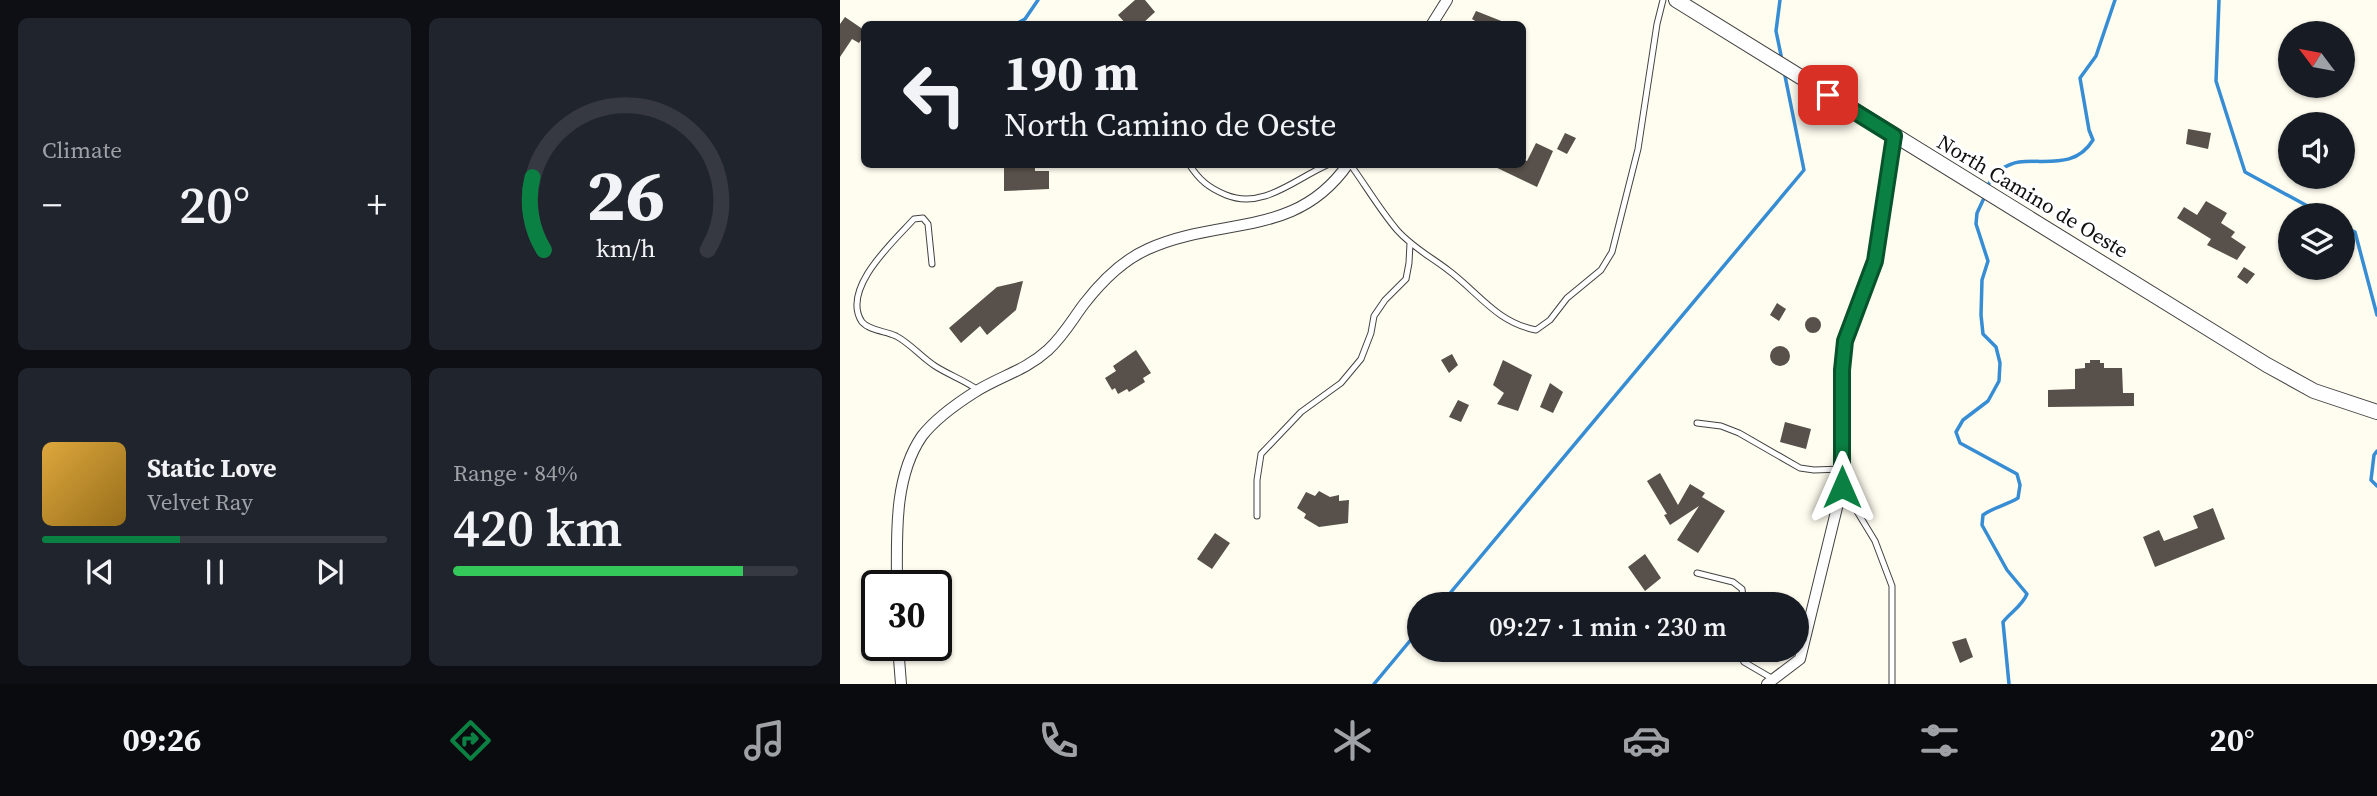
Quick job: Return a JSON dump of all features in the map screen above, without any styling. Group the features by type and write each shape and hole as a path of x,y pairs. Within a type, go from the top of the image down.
{"street":[{"path":"1434,21 1447,0"},
{"name":"North Camino de Oeste","path":"1676,0 2267,365 2314,391 2377,412"},
{"path":"1770,682 1800,659 1842,487 1842,370 1845,341 1875,261 1894,136"},
{"path":"897,570 901,492 911,456 923,435 948,410 978,390 1017,372 1046,352 1068,330 1084,303 1128,259 1187,234 1265,221 1297,209 1322,195 1346,168"},
{"path":"899,661 901,684"}],"lane":[{"path":"1352,168 1397,230 1410,243 1450,271 1498,313 1517,326 1536,330 1550,320 1567,298 1601,270 1612,252 1638,149 1663,0"},
{"path":"1191,168 1211,188 1234,198 1247,200 1264,197 1320,168"},
{"path":"1329,168 1339,178"},
{"path":"932,264 928,224 923,218 914,219 868,268 857,297 857,312 868,327 905,341 935,366 965,380 978,390"},
{"path":"1257,516 1257,480 1261,454 1301,412 1341,383 1361,359 1374,316 1385,300 1406,279 1410,243"},
{"path":"1697,423 1721,426 1739,433 1800,468 1842,469"},
{"path":"1842,487 1875,541 1892,586 1892,684"},
{"path":"1697,573 1733,582 1742,592"},
{"path":"1744,662 1770,682"}],"building":[{"path":"1135,0 1145,0 1155,12 1145,21 1123,21 1118,15"},
{"path":"1476,11 1501,21 1475,21 1472,19"},
{"path":"845,17 861,28 861,40 859,43 852,39 840,57 840,24"},
{"path":"2188,129 2211,133 2208,149 2186,144"},
{"path":"1565,133 1576,138 1567,154 1557,149"},
{"path":"1536,143 1553,151 1537,187 1497,168 1526,168"},
{"path":"1004,168 1049,171 1049,189 1004,191"},
{"path":"2206,201 2227,213 2221,223 2235,232 2231,237 2246,247 2237,260 2207,245 2211,239 2177,218 2184,207 2197,215"},
{"path":"2244,267 2255,274 2247,284 2237,277"},
{"path":"1023,281 1016,310 987,335 980,326 961,343 949,328 997,287"},
{"path":"1777,303 1786,309 1779,321 1770,315"},
{"path":"1813,317 1821,325 1813,333 1805,325"},
{"path":"1780,346 1787,349 1790,356 1787,363 1780,366 1773,363 1770,356 1773,349"},
{"path":"1136,350 1151,373 1143,378 1145,382 1129,392 1127,389 1118,394 1115,388 1112,390 1105,378 1116,371 1113,366"},
{"path":"1452,354 1458,365 1449,373 1441,360"},
{"path":"1503,360 1532,375 1518,411 1497,404 1504,393 1493,385"},
{"path":"2090,360 2100,360 2100,363 2104,363 2104,368 2122,368 2123,393 2134,393 2134,406 2048,407 2048,390 2075,389 2075,369 2085,368 2085,363 2090,363"},
{"path":"1550,383 1563,392 1553,413 1540,407"},
{"path":"1458,400 1469,405 1461,422 1449,417"},
{"path":"1785,422 1811,429 1806,449 1780,442"},
{"path":"1660,473 1678,505 1690,484 1705,493 1702,497 1725,511 1698,553 1677,540 1699,506 1670,525 1664,515 1667,514 1647,481"},
{"path":"1319,491 1330,497 1339,495 1339,501 1349,500 1348,523 1319,527 1304,518 1306,514 1297,508 1306,492 1315,496"},
{"path":"2213,508 2225,539 2155,567 2143,537 2159,530 2164,541 2198,528 2193,516"},
{"path":"1215,533 1230,543 1212,569 1197,559"},
{"path":"1645,554 1661,578 1645,591 1628,567"},
{"path":"1966,638 1973,657 1960,663 1952,642"}],"waterway":[{"path":"1021,21 1038,0"},
{"path":"1780,0 1776,31 1782,60"},
{"path":"1987,188 1994,173 2009,165 2069,159 2086,149 2093,140 2080,78 2096,56 2115,0"},
{"path":"2219,0 2216,81 2245,172 2302,203"},
{"path":"1451,592 1804,170 1784,71"},
{"path":"1985,196 1977,213 1976,224 1988,261 1982,280 1981,315 1983,334 1996,347 2000,363 1999,381 1988,401 1963,420 1956,432 1960,443 2017,474 2020,485 2018,498 1983,515 1982,525 2007,570 2027,594 2003,622 2009,684"},
{"path":"2355,232 2377,315"},
{"path":"2377,451 2374,455 2371,480 2377,486"},
{"path":"1374,684 1407,644"}],"route":[{"path":"1828,95 1894,136 1875,261 1845,341 1842,370 1842,487"}]}
